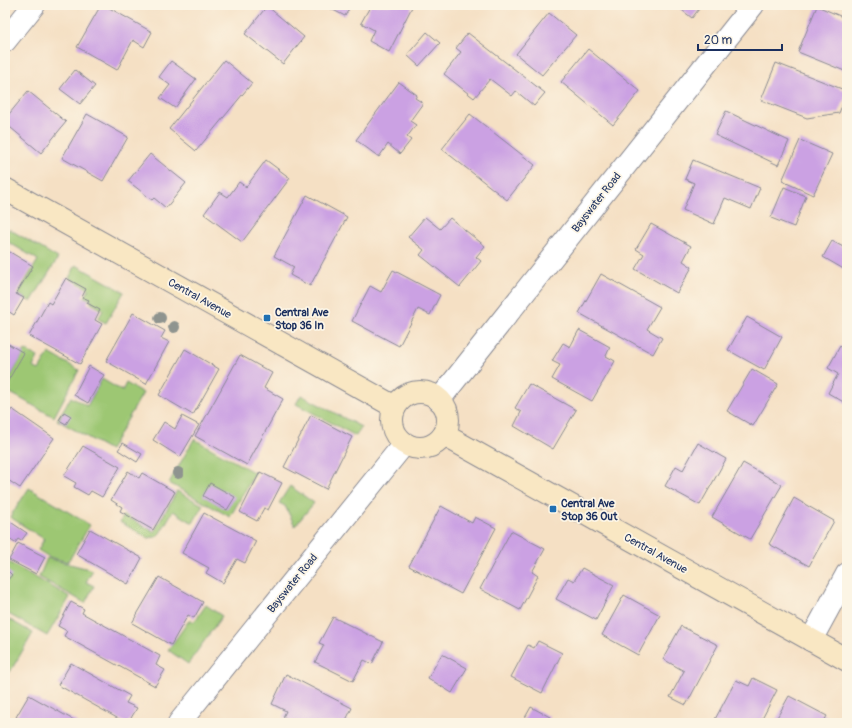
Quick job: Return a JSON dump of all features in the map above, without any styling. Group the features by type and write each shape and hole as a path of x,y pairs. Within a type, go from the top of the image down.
{"street":[{"path":"5,41 34,5"},
{"name":"Bayswater Road","path":"439,400 753,5"},
{"name":"Central Avenue","path":"5,189 395,407"},
{"path":"416,392 424,392 433,395 445,408 448,417 448,426 444,435 438,442 430,446 421,448 404,444 398,438 392,423 392,414 395,407 400,400 416,392"},
{"name":"Central Avenue","path":"444,435 847,660"},
{"name":"Bayswater Road","path":"179,723 404,444"},
{"path":"811,640 847,574"}],"green space":[{"path":"9,229 58,258 31,302 18,294 38,260 5,240 5,235"},
{"path":"76,265 124,292 106,323 98,319 103,310 91,303 91,300 85,297 89,289 69,278"},
{"path":"25,350 38,357 33,367 39,370 49,353 79,370 54,417 5,390 5,387"},
{"path":"102,379 122,391 126,383 143,393 110,450 57,420 71,397 87,406"},
{"path":"301,395 361,427 356,436 296,404"},
{"path":"194,439 255,473 230,517 169,483"},
{"path":"290,486 314,503 295,526 285,506 279,503"},
{"path":"29,488 90,525 68,562 49,557 38,550 44,539 10,517"},
{"path":"177,491 203,505 193,523 173,511 160,533 156,537 148,538 120,522 124,515 154,532"},
{"path":"47,558 93,570 86,582 94,586 85,603 39,577"},
{"path":"5,560 70,597 47,636 5,612"},
{"path":"206,605 222,616 188,664 168,650 190,619 194,622"},
{"path":"5,617 33,633 10,672 5,669"}],"building":[{"path":"101,5 104,5 152,32 144,47 133,40 117,70 77,47"},
{"path":"323,5 351,5 345,16"},
{"path":"371,5 413,5 389,52 369,41 374,30 361,23"},
{"path":"680,5 702,5 692,18 678,7"},
{"path":"267,6 304,37 283,64 245,34"},
{"path":"817,6 847,19 847,72 798,52"},
{"path":"549,13 576,35 542,75 516,54"},
{"path":"427,32 440,43 419,66 407,55"},
{"path":"468,33 545,93 534,106 516,91 512,96 490,79 474,98 444,74 461,52 456,48"},
{"path":"588,49 640,91 613,125 561,82"},
{"path":"224,60 252,83 196,151 169,129"},
{"path":"171,61 196,79 175,108 160,98 170,85 159,77"},
{"path":"776,63 847,91 839,113 807,118 761,100"},
{"path":"75,70 95,86 80,104 60,89"},
{"path":"399,82 417,95 415,98 423,103 410,121 416,125 407,137 411,140 400,154 388,144 379,157 356,140"},
{"path":"28,91 66,122 41,153 5,123 5,119"},
{"path":"726,111 789,141 778,165 715,135"},
{"path":"87,114 128,137 103,181 62,158"},
{"path":"470,114 535,165 507,200 442,149"},
{"path":"800,140 832,154 813,195 782,181"},
{"path":"150,154 186,183 166,208 154,198 152,200 128,181"},
{"path":"266,160 290,178 242,242 204,214 220,192 228,197 239,182 246,187"},
{"path":"693,160 760,188 751,209 725,198 714,224 683,210 694,183 685,179"},
{"path":"784,187 806,196 794,227 771,218"},
{"path":"307,195 347,217 310,286 290,275 294,267 274,256"},
{"path":"425,217 440,229 450,218 485,246 476,257 481,261 460,287 420,255 424,250 408,237"},
{"path":"651,224 691,246 683,261 692,267 677,293 635,269 644,254 636,249"},
{"path":"832,241 847,249 847,271 823,257"},
{"path":"5,249 33,266 16,294 24,298 14,315 5,309"},
{"path":"393,270 440,295 430,315 418,309 399,346 352,321 370,286 381,292"},
{"path":"601,274 660,307 647,329 662,338 653,354 579,313"},
{"path":"66,278 86,289 82,297 89,300 87,303 100,310 95,320 102,324 80,364 29,336 48,302 51,304"},
{"path":"133,313 165,331 161,338 169,342 146,384 106,361"},
{"path":"747,317 782,337 764,370 728,350"},
{"path":"579,330 610,347 606,356 615,361 592,401 552,379 560,365 552,361 563,343 570,347"},
{"path":"5,342 24,353 5,386"},
{"path":"840,346 847,351 847,404 828,393 838,374 828,368"},
{"path":"185,349 219,369 193,415 159,395"},
{"path":"240,355 272,373 264,388 283,399 247,465 195,436"},
{"path":"89,366 104,375 88,403 74,395"},
{"path":"752,369 778,384 753,426 727,411"},
{"path":"529,384 576,410 553,449 514,426 521,412 515,408"},
{"path":"12,409 54,438 20,488 5,478 5,419"},
{"path":"64,412 71,416 66,424 59,420"},
{"path":"311,415 352,437 326,489 284,467"},
{"path":"182,416 199,425 180,457 153,440 164,422 175,429"},
{"path":"123,443 142,454 137,462 118,450"},
{"path":"698,443 726,459 700,505 665,486 676,466 683,470"},
{"path":"83,446 120,467 102,497 91,491 88,495 74,487 76,483 64,476"},
{"path":"743,463 782,485 750,539 712,517"},
{"path":"128,471 139,478 142,473 175,492 153,530 120,511 122,507 111,500"},
{"path":"260,472 282,483 268,510 264,508 257,521 240,512"},
{"path":"210,483 235,497 227,510 203,496"},
{"path":"794,498 834,521 809,566 769,544"},
{"path":"441,506 472,523 475,517 496,528 461,594 409,566"},
{"path":"204,513 256,541 245,563 237,559 223,583 206,573 209,568 182,553"},
{"path":"9,521 27,533 21,541 18,539 15,543 5,536 5,527"},
{"path":"90,529 142,558 128,584 76,554"},
{"path":"511,531 545,549 532,572 538,576 520,610 480,589"},
{"path":"18,543 45,557 36,574 9,560"},
{"path":"5,568 12,575 5,583"},
{"path":"582,568 614,585 596,620 556,599 568,578 574,581"},
{"path":"159,577 203,602 194,618 188,615 171,645 132,623"},
{"path":"624,595 660,615 638,655 602,635"},
{"path":"71,602 84,609 82,613 160,656 156,665 165,670 155,686 64,636 67,631 58,626"},
{"path":"333,617 383,642 372,664 364,660 353,681 315,662 324,645 319,643"},
{"path":"681,626 718,645 686,705 670,697 684,671 663,659"},
{"path":"538,641 562,653 542,693 511,677 528,645 534,648"},
{"path":"442,654 467,668 452,693 428,678"},
{"path":"71,663 130,696 126,703 137,708 128,723 58,685"},
{"path":"286,674 352,708 346,720 352,723 296,723 283,717 286,711 272,704"},
{"path":"753,678 777,690 760,723 713,723 736,680 749,686"},
{"path":"29,695 79,723 27,723 16,717"},
{"path":"789,696 827,716 823,723 774,723"},
{"path":"531,707 550,717 546,723 522,723"}],"place":[{"name":"Central Ave Stop 36 In","path":"267,318"},
{"name":"Central Ave Stop 36 Out","path":"553,509"}]}
